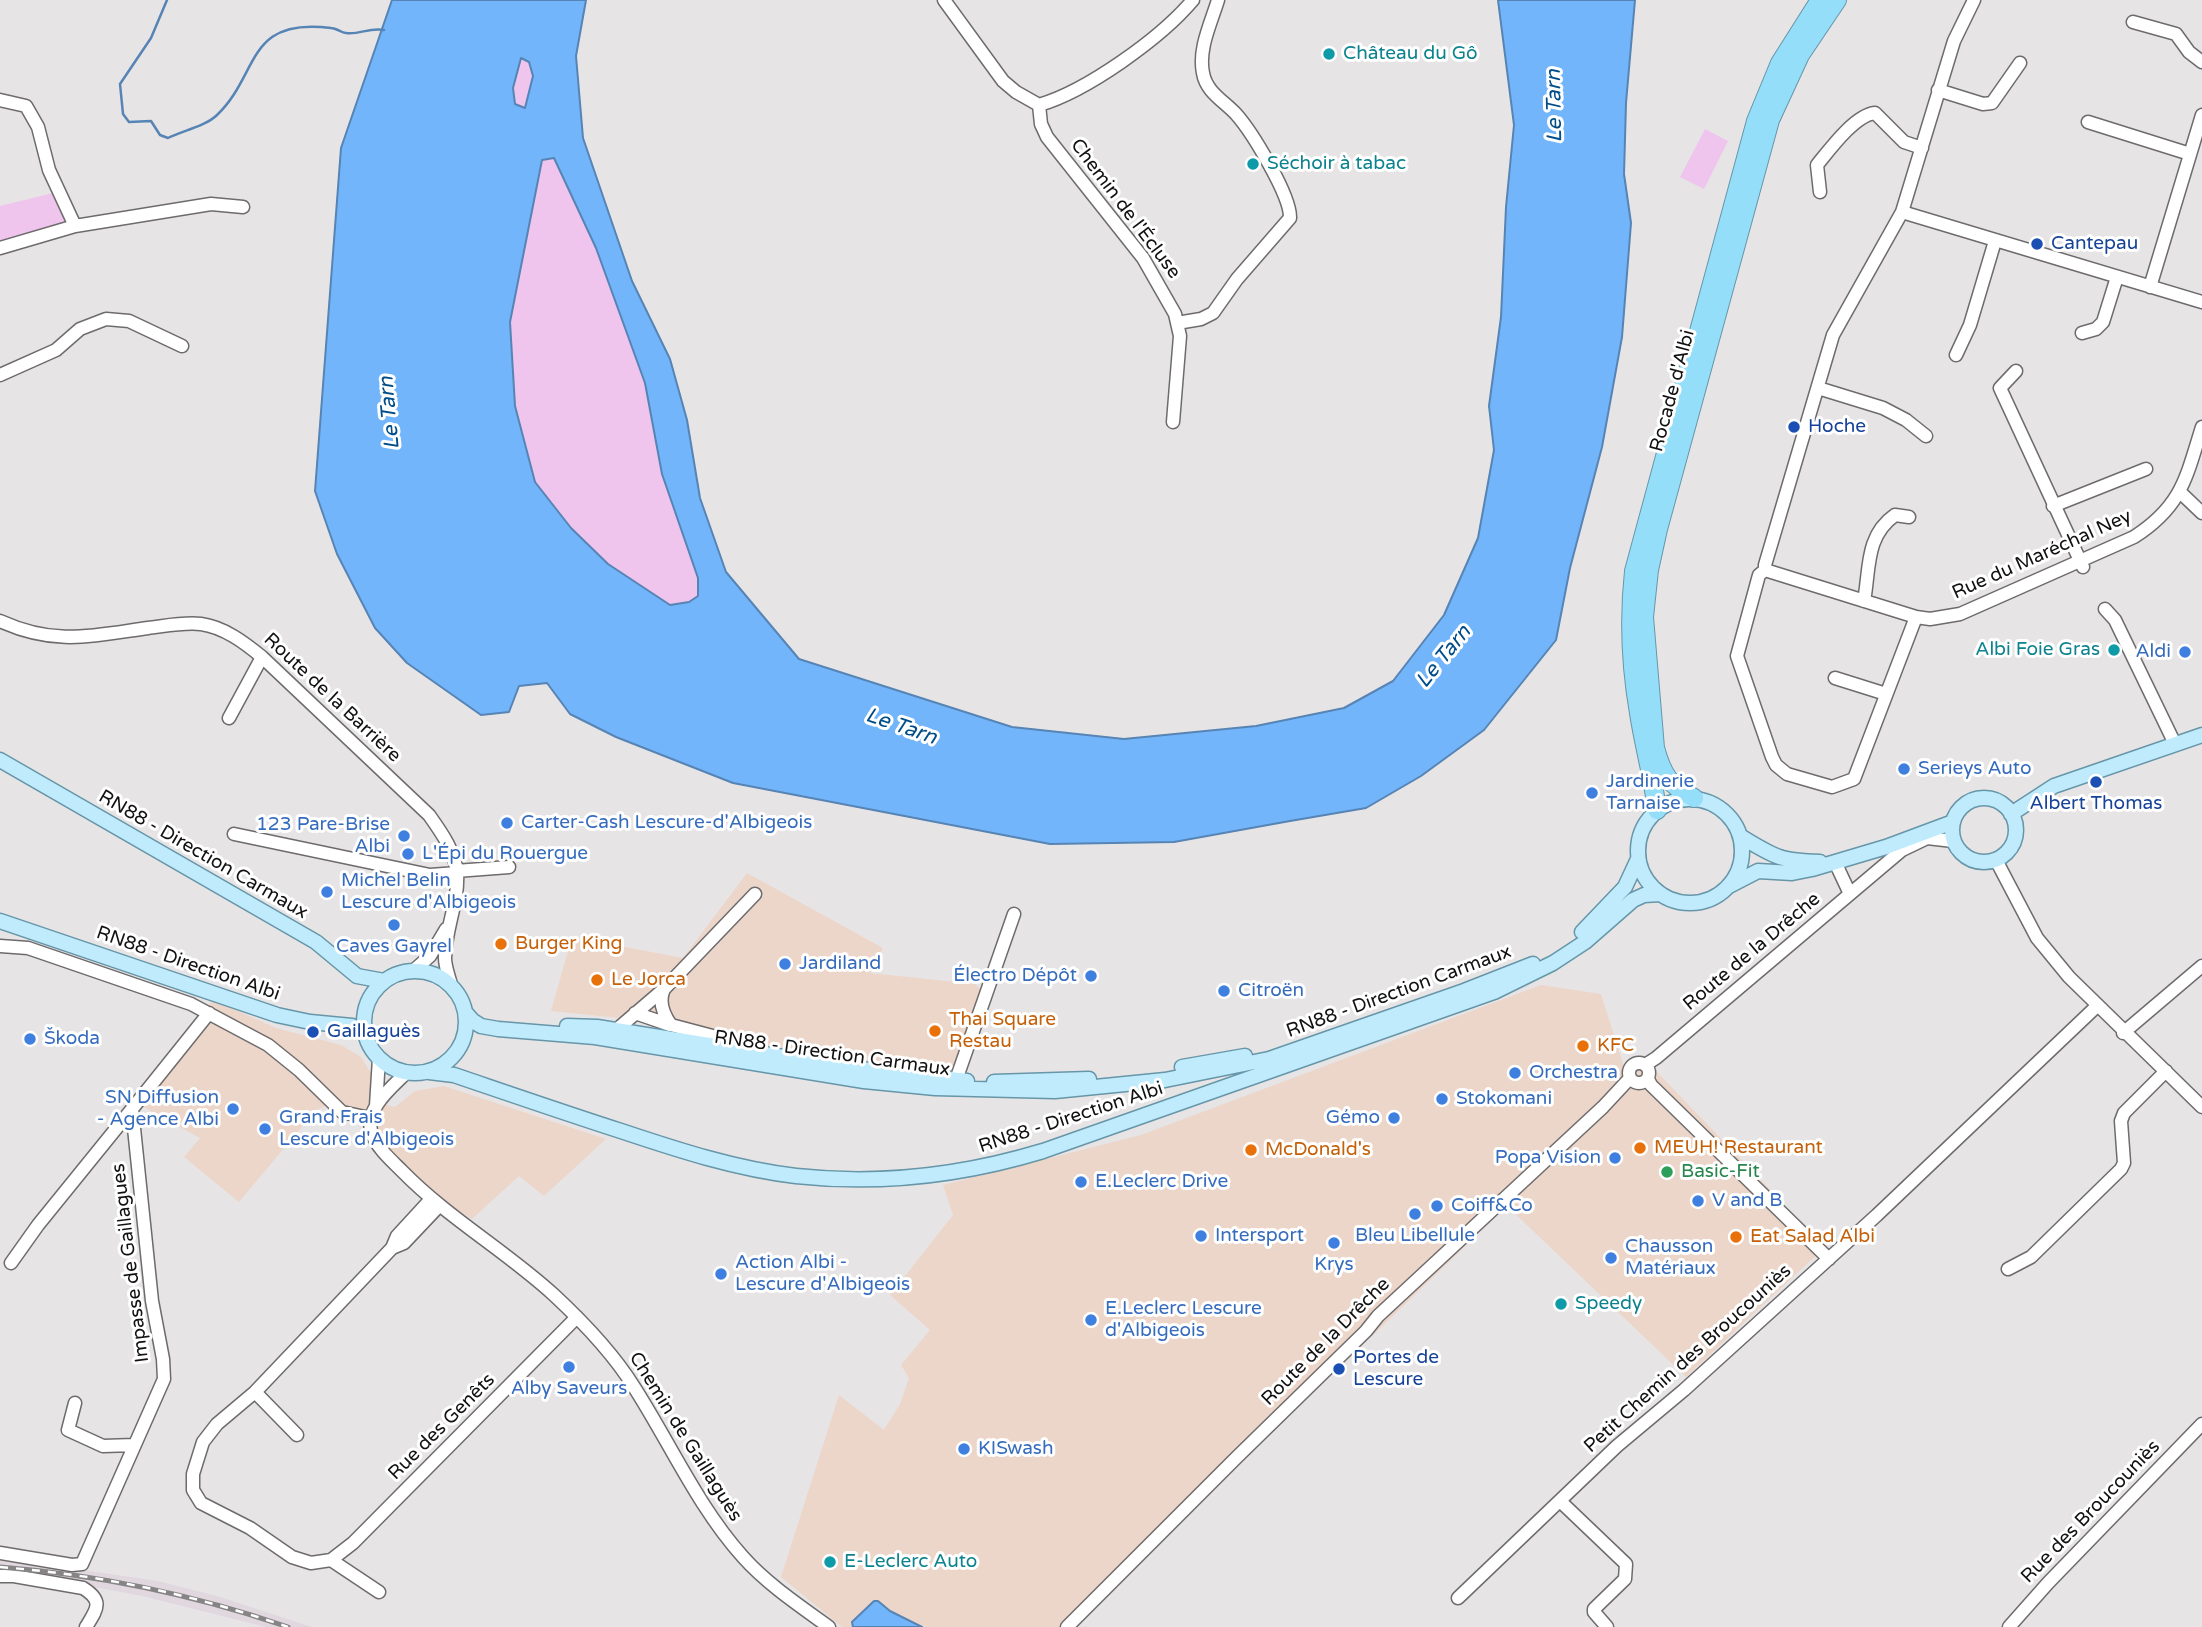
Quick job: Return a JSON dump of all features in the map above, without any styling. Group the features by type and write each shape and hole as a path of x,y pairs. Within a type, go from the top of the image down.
{"highway":[{"name":"Rocade d'Albi","path":"1657,810 1638,709 1632,636 1631,598 1634,571 1756,121 1780,63 1820,0"},
{"name":"Rocade d'Albi","path":"1695,798 1666,779 1655,748 1644,617 1649,570 1770,120 1800,55 1837,0"}],"main road":[{"path":"2011,814 2054,786 2202,735"},
{"name":"RN88 - Direction Carmaux","path":"0,760 316,942 357,976 384,981"},
{"path":"1728,887 1741,863 1742,850 1734,822 1723,810 1710,802 1695,798 1681,799 1668,803 1646,821 1640,835 1638,859 1643,873 1650,885 1661,894 1681,902 1703,901 1717,896 1758,871 1792,873 1886,847 1953,822"},
{"path":"1974,800 1995,801 2011,814 2016,829 2015,837 2008,851 1996,860 1974,860 1965,856 1953,841 1953,822 1964,806 1974,800"},
{"path":"1740,836 1772,856 1788,861 1835,862"},
{"name":"RN88 - Direction Carmaux","path":"466,1013 472,1021 481,1026 595,1037 864,1081 935,1088 1066,1090 1165,1080 1256,1062 1305,1048 1464,991 1546,958 1566,946 1602,914 1625,887 1638,859"},
{"name":"RN88 - Direction Albi","path":"429,1072 454,1075 687,1153 741,1167 794,1176 867,1180 974,1169 1023,1157 1494,992 1553,963 1585,942 1633,900 1644,895 1661,894"},
{"name":"RN88 - Direction Albi","path":"0,921 277,1015 352,1027 365,1033"},
{"path":"413,971 433,974 451,985 461,998 466,1013 466,1032 459,1050 446,1064 429,1072 406,1073 391,1067 379,1058 365,1033 365,1014 371,995 384,981 413,971"},
{"path":"510,1030 557,1026 597,1027 816,1062 956,1080 997,1082 1103,1078 1305,1048"}],"street":[{"path":"944,0 1003,81 1039,105 1086,83 1155,38 1193,0"},
{"path":"1177,323 1201,319 1213,313 1237,279 1290,218 1288,202 1262,153 1236,114 1211,91 1204,78 1202,57 1218,0"},
{"path":"1916,617 1854,779 1832,787 1787,774 1776,765 1737,656 1759,575 1765,570 1833,335 1902,212 1954,41 1974,0"},
{"path":"2133,22 2176,34 2189,52 2202,62"},
{"path":"1938,90 1983,104 1992,103 2020,63"},
{"path":"0,100 26,106 38,127 50,170 75,226"},
{"name":"Chemin de l'Écluse","path":"1039,105 1041,124 1047,137 1143,258 1164,293 1177,323 1179,352 1173,422"},
{"path":"1820,192 1817,165 1867,114 1875,113 1904,142 1922,148"},
{"path":"2150,287 2202,115"},
{"path":"2088,122 2190,155"},
{"path":"0,248 75,226 211,204 243,207"},
{"path":"1902,212 2202,302"},
{"path":"1956,355 1970,325 1995,241"},
{"path":"2082,332 2096,329 2103,322 2117,277"},
{"path":"0,374 56,350 80,329 106,319 129,321 181,346"},
{"path":"2016,371 2000,388 2082,564"},
{"path":"1818,388 1883,408 1926,436"},
{"name":"Rue du Maréchal Ney","path":"1765,570 1916,617 1930,619 1960,614 2082,564 2148,528 2181,493 2202,428"},
{"path":"2053,506 2146,470"},
{"path":"2181,493 2202,513"},
{"path":"1864,601 1868,557 1874,539 1881,527 1895,515 1909,517"},
{"path":"2105,609 2115,620 2175,744"},
{"name":"Route de la Barrière","path":"0,621 47,637 80,638 168,625 201,624 241,640 429,815 444,837 456,872 454,907 448,926 445,961 451,985"},
{"path":"229,718 262,657"},
{"path":"1835,678 1886,694"},
{"path":"234,834 430,875 509,867"},
{"name":"Route de la Drêche","path":"1645,1065 1902,850 1927,838 1953,841"},
{"path":"1996,860 2037,938 2069,977 2202,1107"},
{"name":"Route de la Drêche","path":"1835,862 1850,894"},
{"path":"615,1031 664,989 755,894"},
{"path":"956,1080 1014,914"},
{"name":"Route de la Barrière","path":"413,971 430,956 448,926"},
{"path":"0,946 28,948 191,1004 268,1045 299,1070 342,1112 365,1117 374,1111 406,1073"},
{"path":"2123,1032 2202,966"},
{"path":"664,989 661,996 663,1015 671,1025"},
{"name":"Petit Chemin des Broucouniès","path":"1458,1598 1617,1446 1684,1390 1829,1259 2097,1006"},
{"name":"Impasse de Gaillagues","path":"11,1263 209,1013"},
{"path":"635,1013 671,1025 816,1062"},
{"name":"Chemin de Gaillaguès","path":"379,1058 372,1134 382,1151 435,1203 522,1266 576,1317 633,1384 713,1519 738,1551 775,1586 829,1627"},
{"path":"1648,1079 1642,1083 1632,1080 1629,1072 1632,1066 1638,1063 1645,1065 1649,1071 1648,1079 1651,1085 1829,1259"},
{"path":"2008,1269 2031,1257 2121,1169 2124,1163 2121,1121 2124,1113 2166,1071"},
{"name":"Route de la Drêche","path":"1067,1627 1366,1331 1378,1316 1632,1080"},
{"name":"Impasse de Gaillagues","path":"0,1553 72,1565 82,1564 164,1379 152,1301 132,1109"},
{"path":"379,1592 331,1560 311,1563 292,1557 250,1528 201,1503 195,1497 193,1475 203,1442 216,1424 255,1392 392,1248 397,1236 435,1203"},
{"name":"Rue des Genêts","path":"331,1560 354,1543 576,1317"},
{"path":"255,1392 297,1435"},
{"path":"75,1403 68,1430 103,1446 134,1445"},
{"name":"Rue des Broucouniès","path":"2010,1627 2048,1583 2202,1424"},
{"path":"1560,1501 1626,1564 1625,1579 1594,1609 1607,1627"},
{"path":"0,1576 83,1588 97,1601 97,1608 86,1627"}],"shaded area":[{"path":"521,58 529,61 533,76 525,108 515,104 513,88"},
{"path":"1705,129 1728,141 1704,189 1680,177"},
{"path":"554,157 596,248 645,383 662,474 698,578 698,596 689,602 670,605 608,564 571,528 535,482 515,406 510,322 542,160"},
{"path":"53,193 67,215 61,227 0,243 0,206"},
{"path":"747,873 883,948 870,973 975,984 983,992 954,1072 832,1058 639,1020 551,1011 572,937 683,958"},
{"path":"1541,985 1601,994 1623,1064 1658,1073 1825,1247 1686,1377 1507,1206 1070,1627 842,1627 781,1577 839,1395 884,1430 900,1404 909,1378 901,1365 930,1330 890,1295 953,1215 943,1185 1141,1135"},
{"name":"SN Diffusion - Agence Albi","path":"213,1000 276,1028 341,1045 361,1057 371,1073 369,1101 395,1107 415,1091 444,1086 606,1139 544,1196 519,1176 472,1219 437,1198 338,1101 316,1110 239,1202 184,1157 200,1138 131,1100"},
{"path":"0,1558 158,1581 217,1596 312,1627 266,1627 142,1596 83,1585 0,1578"}],"water":[{"name":"Le Tarn","path":"392,0 586,0 576,56 583,138 632,281 670,359 687,420 700,498 726,572 799,659 1012,727 1124,739 1256,726 1344,708 1393,681 1444,615 1478,538 1494,450 1489,406 1501,317 1506,207 1514,125 1498,0 1635,0 1626,103 1624,174 1631,223 1622,337 1602,447 1570,568 1556,640 1484,730 1421,776 1366,808 1174,842 1050,844 733,783 616,737 570,714 547,683 519,686 509,712 481,715 407,663 375,628 337,554 315,491 341,148","holes":["521,58 529,62 533,76 525,108 515,104 513,88","554,158 596,248 645,383 662,474 698,578 698,596 689,602 670,605 608,564 571,528 535,482 515,406 510,322 542,160"]},
{"path":"874,1601 922,1627 853,1627 852,1622"}],"waterway":[{"path":"167,0 151,38 120,84 123,114 129,122 151,121 160,135 168,138 217,115 231,99 258,52 268,40 283,31 303,27 333,28 344,33 384,30"}],"railway":[{"path":"0,1567 74,1575 146,1588 217,1605 288,1627"}],"place":[{"name":"Château du Gô","path":"1329,54"},
{"name":"Séchoir à tabac","path":"1253,164"},
{"name":"Cantepau","path":"2037,244"},
{"name":"Hoche","path":"1794,427"},
{"name":"Albi Foie Gras","path":"2114,650"},
{"name":"Aldi","path":"2185,652"},
{"name":"Serieys Auto","path":"1904,769"},
{"name":"Albert Thomas","path":"2096,782"},
{"name":"Jardinerie Tarnaise","path":"1592,793"},
{"name":"Carter-Cash Lescure-d'Albigeois","path":"507,823"},
{"name":"123 Pare-Brise Albi","path":"404,836"},
{"name":"L'Épi du Rouergue","path":"408,854"},
{"name":"Michel Belin Lescure d'Albigeois","path":"327,892"},
{"name":"Caves Gayrel","path":"394,925"},
{"name":"Burger King","path":"501,944"},
{"name":"Jardiland","path":"785,964"},
{"name":"Électro Dépôt","path":"1091,976"},
{"name":"Le Jorca","path":"597,980"},
{"name":"Citroën","path":"1224,991"},
{"name":"Thai Square Restau","path":"935,1031"},
{"name":"Gaillaguès","path":"313,1032"},
{"name":"Škoda","path":"30,1039"},
{"name":"KFC","path":"1583,1046"},
{"name":"Orchestra","path":"1515,1073"},
{"name":"Stokomani","path":"1442,1099"},
{"name":"SN Diffusion - Agence Albi","path":"233,1109"},
{"name":"Gémo","path":"1394,1118"},
{"name":"Grand Frais Lescure d'Albigeois","path":"265,1129"},
{"name":"MEUH! Restaurant","path":"1640,1148"},
{"name":"McDonald's","path":"1251,1150"},
{"name":"Popa Vision","path":"1615,1158"},
{"name":"Basic-Fit","path":"1667,1172"},
{"name":"E.Leclerc Drive","path":"1081,1182"},
{"name":"V and B","path":"1698,1201"},
{"name":"Coiff&Co","path":"1437,1206"},
{"name":"Bleu Libellule","path":"1415,1214"},
{"name":"Intersport","path":"1201,1236"},
{"name":"Eat Salad Albi","path":"1736,1237"},
{"name":"Krys","path":"1334,1243"},
{"name":"Chausson Matériaux","path":"1611,1258"},
{"name":"Action Albi - Lescure d'Albigeois","path":"721,1274"},
{"name":"Speedy","path":"1561,1304"},
{"name":"E.Leclerc Lescure d'Albigeois","path":"1091,1320"},
{"name":"Alby Saveurs","path":"569,1367"},
{"name":"Portes de Lescure","path":"1339,1369"},
{"name":"KISwash","path":"964,1449"},
{"name":"E-Leclerc Auto","path":"830,1562"}]}
